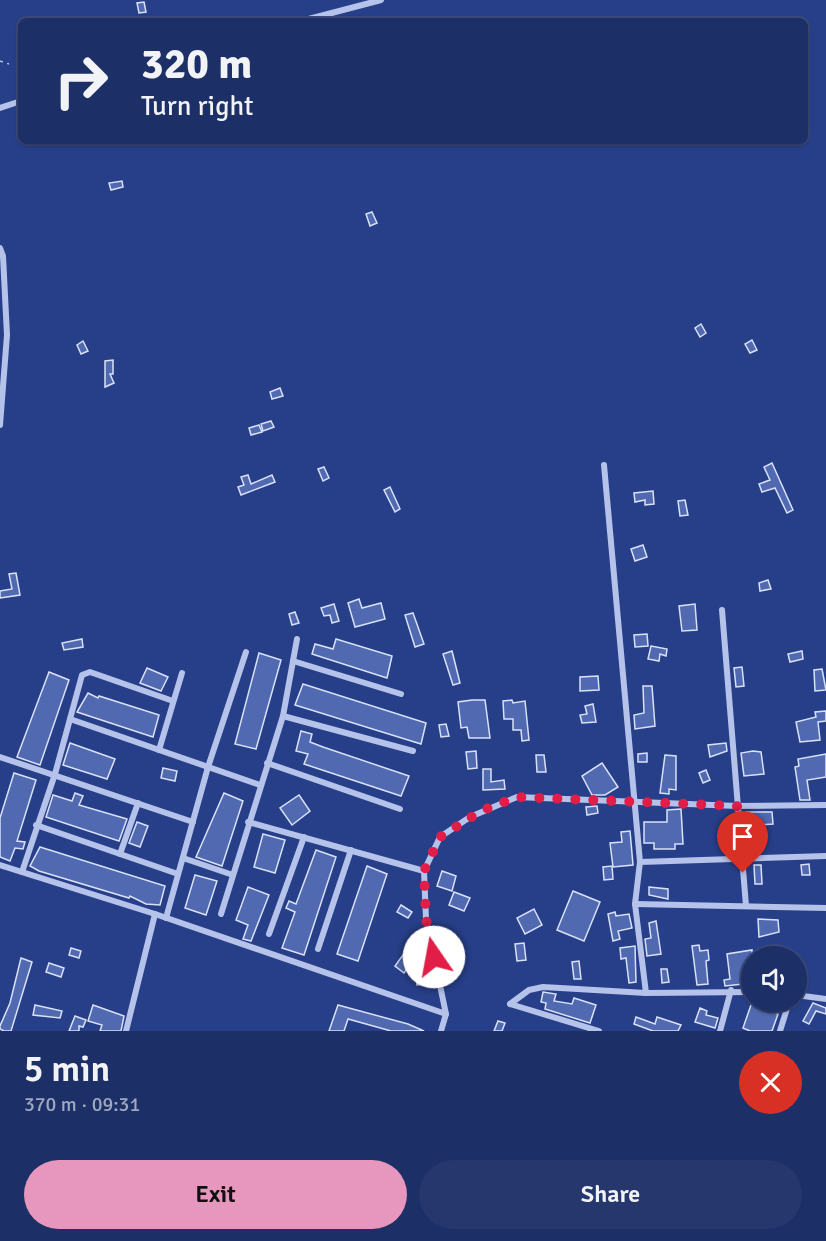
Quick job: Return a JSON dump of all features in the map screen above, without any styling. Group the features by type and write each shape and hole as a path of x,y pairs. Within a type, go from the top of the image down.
{"street":[{"path":"312,18 381,0"},
{"path":"0,108 18,102"},
{"path":"0,248 3,256 7,335 0,425"},
{"path":"604,465 636,802 640,862 635,904 646,993"},
{"path":"722,610 746,906"},
{"path":"221,914 283,716 297,639"},
{"path":"166,918 208,767 246,652"},
{"path":"293,661 401,694"},
{"path":"22,872 55,774 82,675 90,672 173,701"},
{"path":"159,750 182,673"},
{"path":"283,716 413,751"},
{"path":"70,719 260,785"},
{"path":"0,757 193,822"},
{"path":"267,763 400,809"},
{"path":"441,1031 446,1014 426,919 424,871 440,837 470,817 517,797 737,806 826,805"},
{"path":"120,854 138,803"},
{"path":"248,822 424,871"},
{"path":"36,825 178,874"},
{"path":"269,934 304,837"},
{"path":"318,949 351,850"},
{"path":"640,862 826,855"},
{"path":"183,858 233,875"},
{"path":"0,865 166,918 446,1014"},
{"path":"635,904 826,908"},
{"path":"126,1031 154,914"},
{"path":"599,1031 510,1004 529,990 543,987 646,993 741,991"},
{"path":"720,1031 731,990"},
{"path":"807,997 826,999"},
{"path":"780,1031 786,1012"}],"path":[{"path":"0,61 9,64"}],"building":[{"path":"144,2 146,12 139,13 137,3"},
{"path":"122,181 123,187 111,190 109,183"},
{"path":"372,212 377,223 370,226 366,214"},
{"path":"701,324 706,333 700,337 695,328"},
{"path":"752,340 757,350 750,353 745,344"},
{"path":"83,341 88,351 81,354 77,345"},
{"path":"113,360 113,374 110,374 114,383 105,387 105,361"},
{"path":"280,388 283,396 272,399 270,392"},
{"path":"271,421 274,427 263,431 261,424"},
{"path":"259,425 262,432 251,435 249,428"},
{"path":"772,463 793,510 787,513 775,488 762,492 759,484 770,480 764,467"},
{"path":"324,467 329,478 323,481 318,469"},
{"path":"248,475 251,484 272,475 275,482 241,495 238,487 244,485 241,477"},
{"path":"390,487 400,509 395,512 384,490"},
{"path":"653,491 654,504 645,505 645,500 635,502 634,493"},
{"path":"685,500 688,515 680,516 678,501"},
{"path":"643,545 647,557 635,561 631,549"},
{"path":"16,573 20,595 0,598 0,591 12,589 9,574"},
{"path":"768,580 771,589 760,591 759,583"},
{"path":"359,599 362,608 381,603 385,619 355,627 348,603"},
{"path":"334,604 339,621 332,623 330,615 324,616 321,608"},
{"path":"695,604 697,630 682,631 679,606"},
{"path":"295,612 299,623 292,625 289,614"},
{"path":"413,613 424,644 415,647 405,615"},
{"path":"647,634 648,646 635,647 634,635"},
{"path":"82,639 83,647 64,650 62,643"},
{"path":"336,639 392,656 387,678 312,654 315,644 333,649"},
{"path":"651,646 667,649 666,656 660,654 659,661 648,659"},
{"path":"452,651 460,683 453,685 443,654"},
{"path":"802,651 803,659 790,662 788,654"},
{"path":"259,653 281,660 256,749 235,744"},
{"path":"742,667 744,686 736,687 734,668"},
{"path":"147,668 168,677 161,691 140,683"},
{"path":"822,669 826,690 815,691 814,670"},
{"path":"49,672 69,680 40,765 17,757"},
{"path":"598,676 599,690 580,691 580,677"},
{"path":"303,684 426,723 421,744 295,705"},
{"path":"643,686 652,686 655,726 635,729 634,715 644,713"},
{"path":"88,693 98,698 99,696 159,715 153,737 77,712"},
{"path":"485,700 490,738 469,738 467,727 461,728 458,702"},
{"path":"512,700 513,703 525,701 529,740 522,741 521,730 513,730 513,719 504,719 503,701"},
{"path":"593,704 596,722 582,723 580,715 587,714 585,706"},
{"path":"826,711 826,721 818,722 820,740 800,742 796,722 816,717 815,712"},
{"path":"446,724 449,736 441,737 439,725"},
{"path":"301,731 312,734 310,742 409,776 401,796 304,764 308,754 296,751"},
{"path":"70,743 115,759 107,779 63,765"},
{"path":"726,743 727,751 710,757 708,745"},
{"path":"476,751 477,768 468,769 466,752"},
{"path":"761,752 764,774 744,776 741,753"},
{"path":"647,753 647,762 638,762 638,754"},
{"path":"826,754 826,777 807,780 810,800 800,800 795,767 799,766 798,759"},
{"path":"536,755 544,755 546,772 537,772"},
{"path":"665,755 676,756 676,790 669,789 669,794 660,793"},
{"path":"602,763 618,787 605,795 592,795 582,776"},
{"path":"163,768 177,771 175,781 161,778"},
{"path":"483,769 491,769 491,782 504,780 505,789 483,790"},
{"path":"706,770 710,780 703,783 699,773"},
{"path":"14,773 36,780 17,841 25,842 23,849 15,848 10,861 0,857 0,818"},
{"path":"75,793 83,796 79,805 127,819 119,841 46,817 53,795 72,801"},
{"path":"224,793 243,801 222,866 196,857"},
{"path":"299,795 310,811 292,825 280,808"},
{"path":"597,806 598,813 587,815 586,807"},
{"path":"681,809 683,844 675,844 675,849 654,849 654,843 644,843 644,822 667,822 667,810"},
{"path":"746,812 772,812 773,824 759,825 759,831 746,831"},
{"path":"137,822 148,826 140,847 129,843"},
{"path":"630,831 633,865 613,867 610,843 622,842 621,832"},
{"path":"263,834 285,840 275,873 254,867"},
{"path":"40,847 165,886 160,905 146,904 130,896 129,898 39,871 30,866"},
{"path":"316,850 336,857 304,955 282,948 295,912 286,908 289,901 296,904"},
{"path":"809,864 810,875 802,875 801,865"},
{"path":"754,865 761,865 762,884 755,884"},
{"path":"367,866 387,874 358,961 337,954"},
{"path":"612,866 613,879 604,880 603,867"},
{"path":"442,871 456,876 452,891 437,886"},
{"path":"195,875 217,881 206,915 185,908"},
{"path":"248,887 269,895 251,941 243,939 248,925 236,920"},
{"path":"649,887 668,889 668,899 649,895"},
{"path":"573,891 600,902 584,941 557,930"},
{"path":"454,892 470,898 464,911 449,905"},
{"path":"401,905 412,912 408,918 397,912"},
{"path":"534,909 542,925 525,934 517,918"},
{"path":"615,912 616,916 629,914 632,928 618,931 620,939 613,941 608,914"},
{"path":"758,919 778,920 779,932 759,937"},
{"path":"656,921 661,954 647,956 645,939 651,938 649,923"},
{"path":"524,943 526,960 517,961 515,944"},
{"path":"699,945 700,951 708,950 709,960 706,961 708,984 697,985 692,946"},
{"path":"635,946 636,982 629,983 626,958 621,959 620,948"},
{"path":"71,948 81,951 79,958 69,955"},
{"path":"405,952 414,959 404,973 395,966"},
{"path":"741,952 741,984 725,986 724,980 730,979 727,954"},
{"path":"21,958 32,962 11,1031 4,1031 0,1029 0,1026 10,1003"},
{"path":"579,961 581,979 574,979 572,962"},
{"path":"49,963 64,968 61,977 46,972"},
{"path":"661,969 667,969 669,982 662,983"},
{"path":"424,972 425,984 417,985 416,973"},
{"path":"543,992 556,994 554,1001 572,1004 574,998 596,1005 590,1023 545,1009 546,1003 541,1002"},
{"path":"813,1003 826,1008 826,1014 816,1011 809,1024 803,1021"},
{"path":"35,1005 62,1011 60,1018 33,1015"},
{"path":"93,1005 124,1016 121,1031 100,1031 102,1025 88,1021"},
{"path":"338,1005 408,1024 424,1031 391,1031 348,1019 344,1031 329,1031"},
{"path":"700,1008 707,1011 706,1015 718,1018 715,1028 695,1022"},
{"path":"749,1012 778,1014 772,1031 750,1031 743,1028"},
{"path":"75,1016 86,1020 83,1027 79,1026 79,1031 69,1031"},
{"path":"636,1017 655,1024 657,1017 681,1025 678,1031 653,1031 634,1024"},
{"path":"498,1021 505,1023 502,1031 494,1031"}],"route":[{"path":"434,957 426,919 424,871 440,837 470,817 517,797 737,806 743,873"}]}
